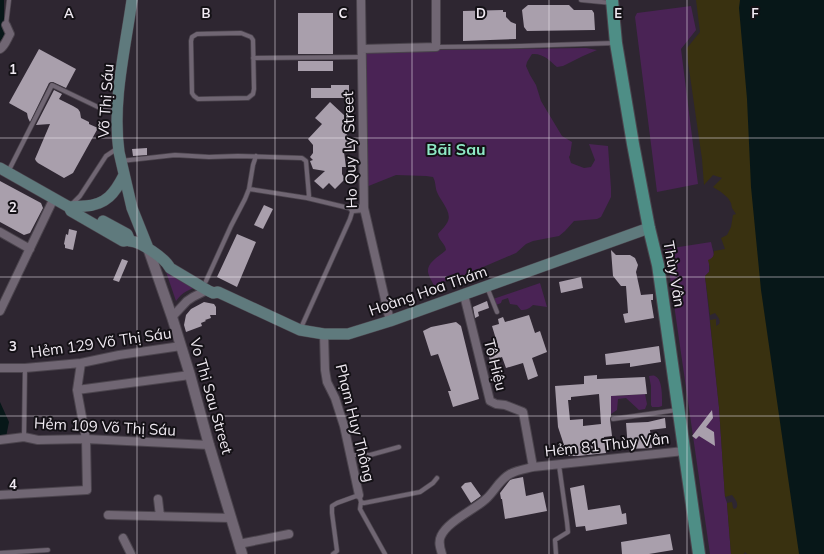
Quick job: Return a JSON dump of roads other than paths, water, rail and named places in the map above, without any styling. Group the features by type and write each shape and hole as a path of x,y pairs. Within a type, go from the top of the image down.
{"main road":[{"name":"Võ Thị Sáu","path":"132,0 116,122 118,147 132,208 148,248"},
{"name":"Thùy Vân","path":"612,2 616,43 649,228 658,265 699,554"},
{"name":"Hoàng Hoa Thám","path":"4,170 72,207 70,212 123,241 130,241 148,248 167,263 173,263 206,285 216,286 218,292 300,330 324,334 348,334 390,321 649,228"},
{"path":"72,207 91,205 103,201 118,188 124,175"}],"street":[{"name":"Ho Quy Ly Street","path":"361,0 364,208 390,321"},
{"path":"362,53 436,47 436,0"},
{"path":"0,49 10,34 6,25"},
{"path":"0,311 4,295 30,249 54,198"},
{"path":"352,209 364,208"},
{"path":"0,232 30,249"},
{"name":"Vo Thi Sau Street","path":"148,248 190,375 240,549"},
{"path":"172,317 187,301 206,285"},
{"name":"Tô Hiệu","path":"464,295 490,401 523,412 533,467"},
{"name":"Phạm Huy Thông","path":"324,334 325,370 327,382 344,426 360,499"},
{"name":"Hẻm 129 Võ Thị Sáu","path":"0,368 25,368 81,363 119,355 181,346"},
{"path":"0,495 87,490 86,439 77,390 81,363"},
{"path":"77,390 190,375"},
{"name":"Hẻm 109 Võ Thị Sáu","path":"0,440 24,437 38,440 86,439 209,445"},
{"name":"Hẻm 81 Thùy Vân","path":"442,554 439,544 441,536 446,528 486,499 503,478 517,470 684,451"},
{"path":"158,499 160,516"},
{"path":"108,515 231,518"},
{"path":"240,549 288,534"},
{"path":"123,538 131,554"}],"lane":[{"path":"6,25 9,0"},
{"path":"581,0 612,2"},
{"path":"241,33 251,37 253,40 253,58 254,89 253,94 248,98 198,99 192,93 191,41 192,37 197,34 241,33"},
{"path":"436,47 616,43"},
{"path":"253,58 362,53"},
{"path":"4,170 52,86 100,108 117,110"},
{"path":"72,207 106,156 118,147"},
{"path":"121,161 175,155 302,158 306,161 309,196 307,198"},
{"path":"206,285 249,188 256,156"},
{"path":"249,188 307,198 352,209 350,219 300,330"},
{"path":"487,287 496,312"},
{"path":"24,437 25,368"},
{"path":"613,419 679,409"},
{"path":"351,456 370,455 399,447"},
{"path":"556,554 555,540 568,532 559,465"},
{"path":"360,499 364,503 420,492 433,483 437,478"},
{"path":"335,552 332,506 337,503 360,499"},
{"path":"360,499 360,509 385,554"},
{"path":"0,553 48,550"}],"district":[{"name":"Bãi Sau","path":"456,149"}]}
